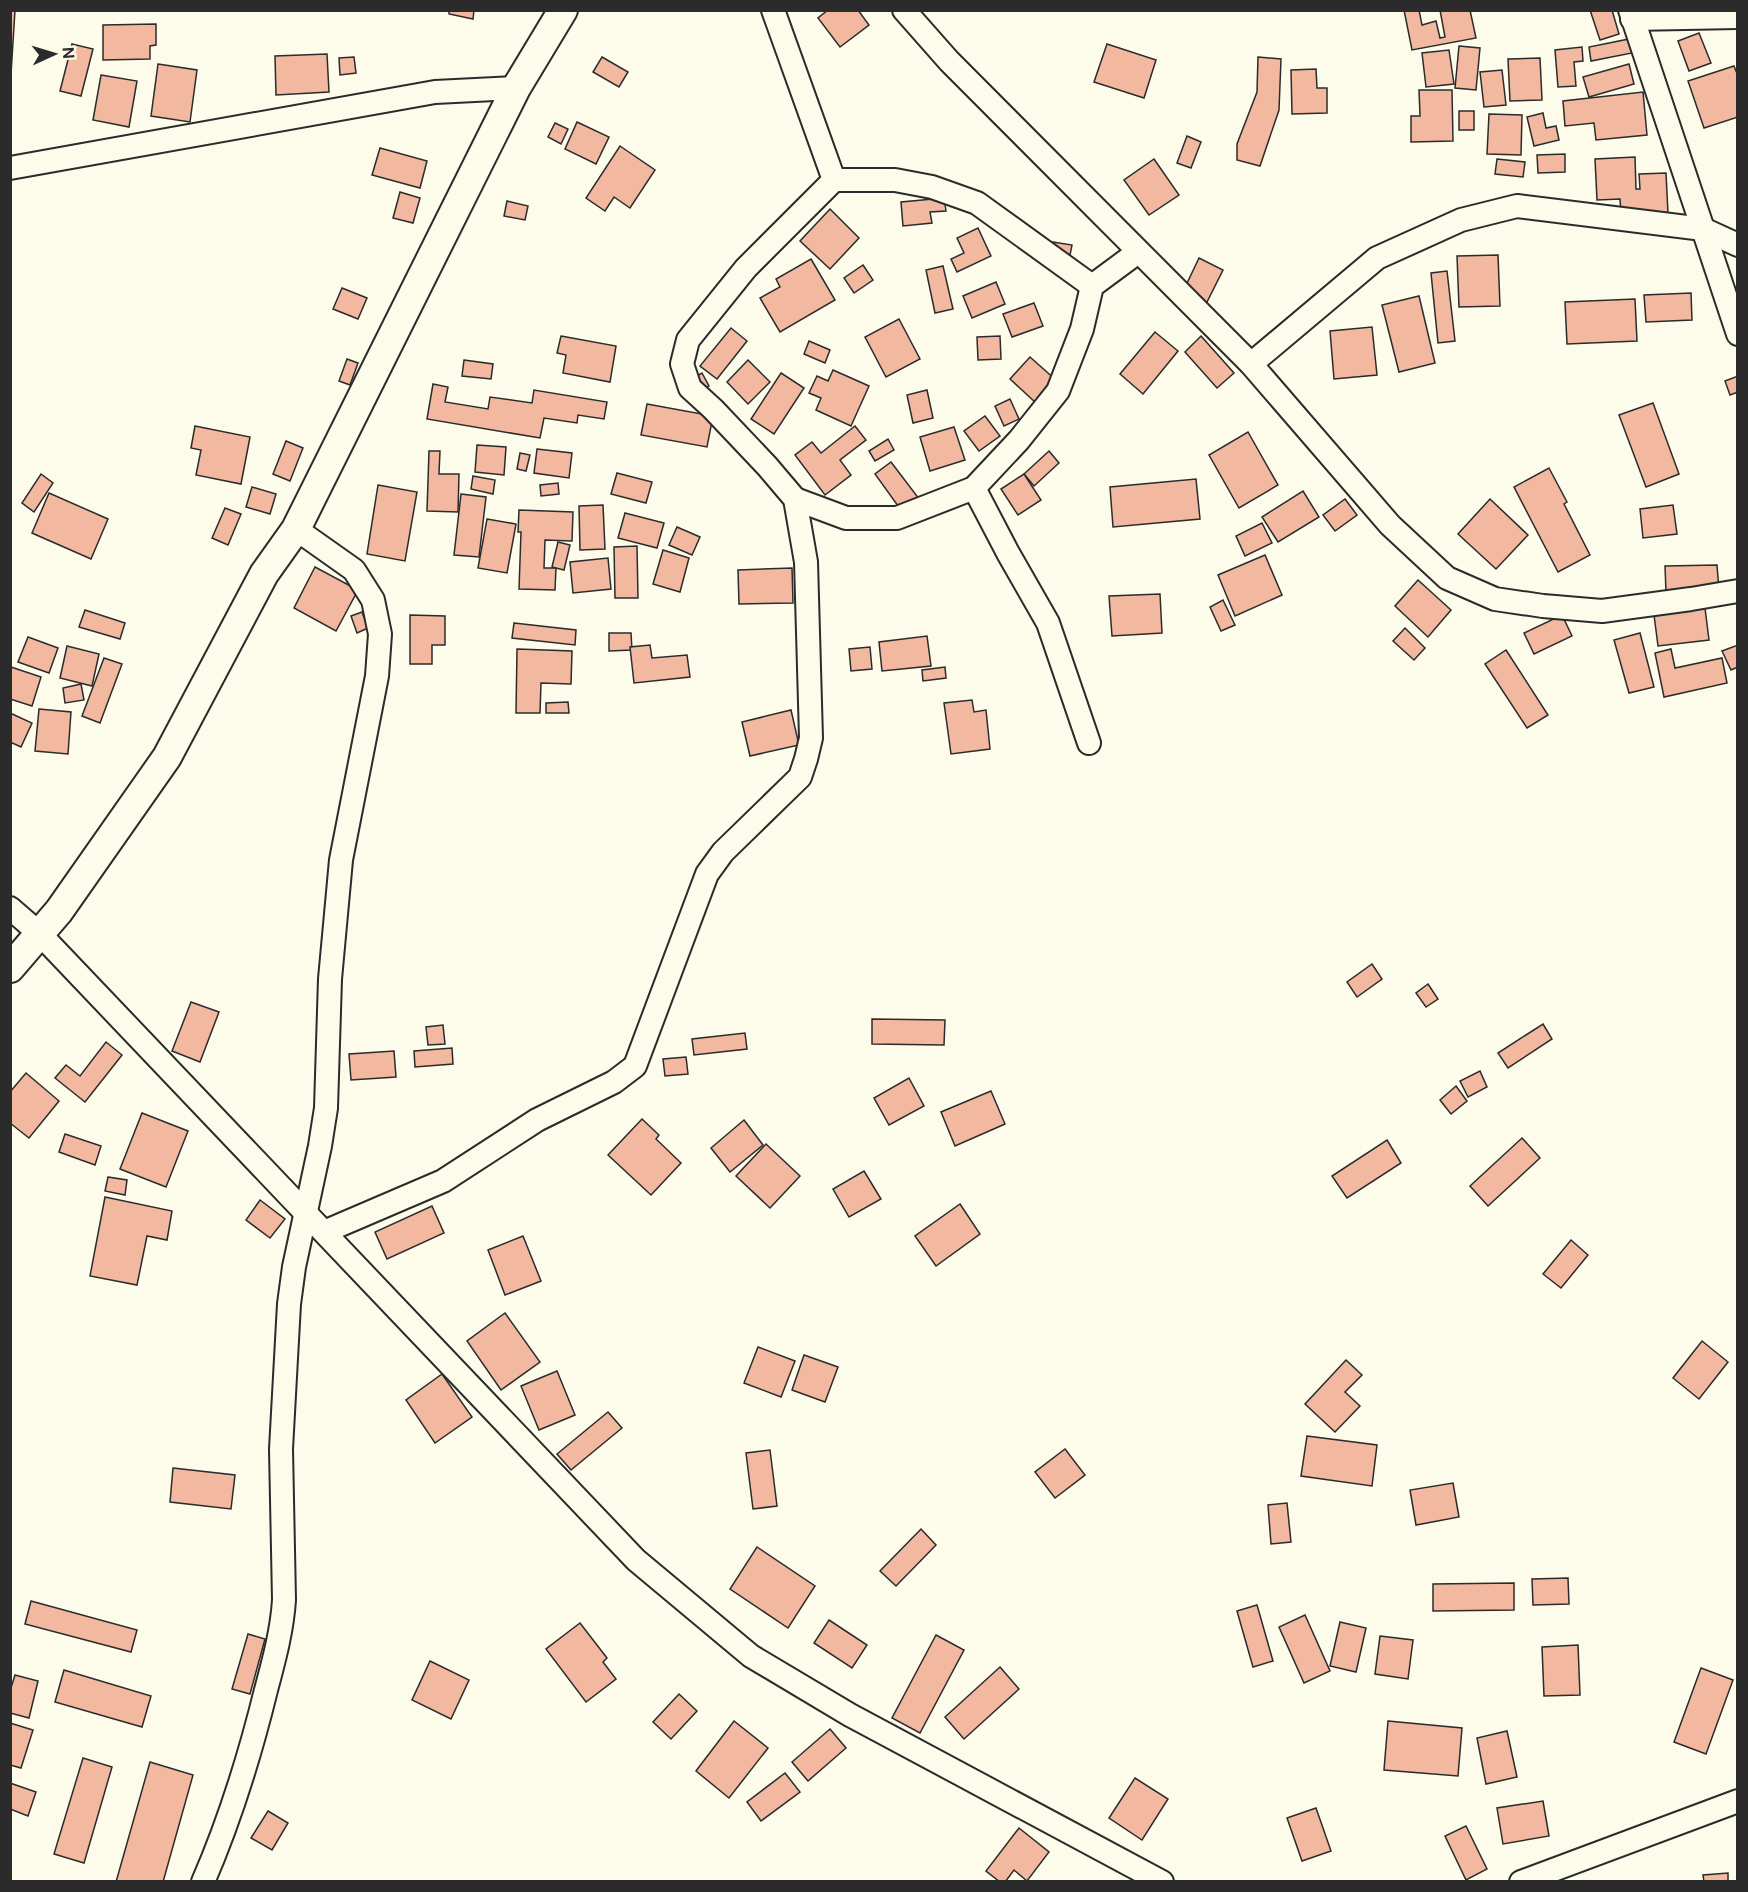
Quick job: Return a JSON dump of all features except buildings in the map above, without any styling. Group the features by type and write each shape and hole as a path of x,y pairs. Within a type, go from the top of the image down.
{"main road":[{"path":"10,968 59,911 167,757 264,574 296,529 516,88 563,10"}],"street":[{"path":"773,10 834,180"},
{"path":"904,10 950,61 1251,364 1390,525 1447,578 1495,599 1602,611 1737,591"},
{"path":"1737,17 1631,15 1737,334"},
{"path":"10,168 435,92 516,88"},
{"path":"1092,286 977,203 932,187 895,180 834,180 746,268 688,340 682,364 690,388 752,450 795,499 846,518 897,518 974,488 1019,440 1058,391 1082,329 1092,286 1138,252"},
{"path":"1251,364 1377,258 1461,220 1517,206 1702,229 1737,245"},
{"path":"974,488 1008,554 1048,623 1089,744"},
{"path":"324,1232 443,1181 537,1120 614,1082 635,1066 707,874 723,852 800,777 806,759 811,738 807,562 795,499"},
{"path":"203,1881 216,1852 252,1742 283,1624 281,1449 289,1304 294,1267 326,1108 330,979 341,860 377,676 380,634 373,600 354,570 296,529"},
{"path":"10,908 40,933 636,1560 751,1656 850,1715 1162,1881"},
{"path":"1521,1881 1737,1801"}]}
